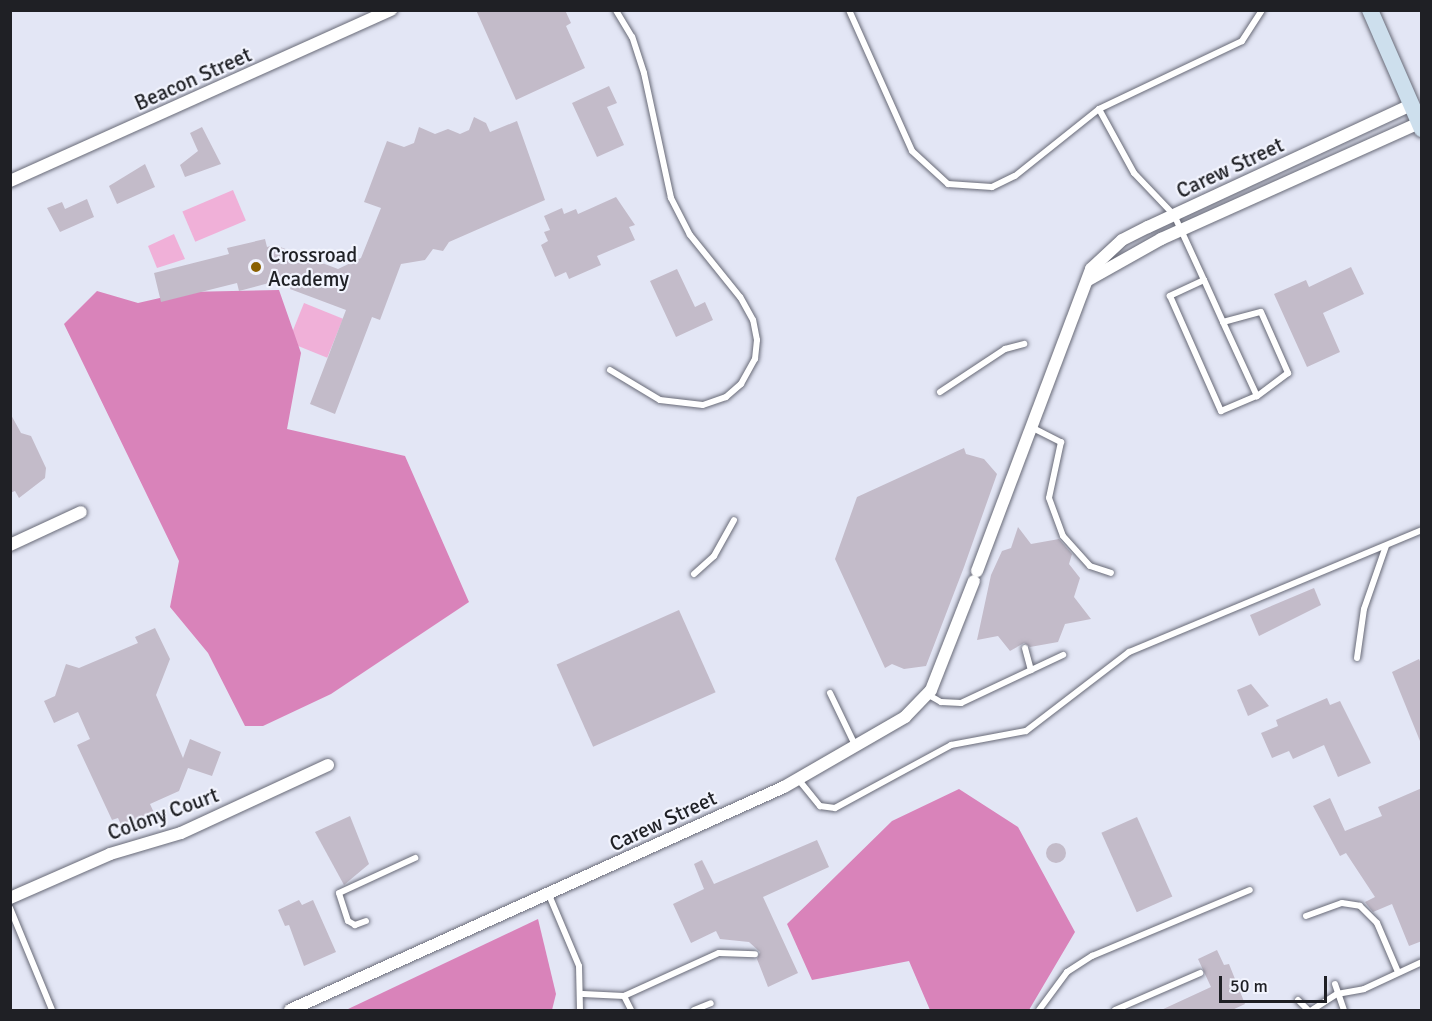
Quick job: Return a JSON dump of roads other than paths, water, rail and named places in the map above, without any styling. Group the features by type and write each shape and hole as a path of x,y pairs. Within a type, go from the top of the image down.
{"main road":[{"path":"1370,10 1409,106 1420,126"}],"street":[{"name":"Beacon Street","path":"10,181 391,10"},
{"name":"Carew Street","path":"290,1011 549,895 798,779 905,717 927,694 976,576 1082,285 1091,269 1122,240 1409,106"},
{"name":"Carew Street","path":"1082,285 1107,266 1181,230 1420,126"},
{"path":"10,545 81,512"},
{"name":"Colony Court","path":"10,898 110,854 181,832 328,765"}],"lane":[{"path":"610,370 660,400 703,405 726,397 741,384 755,359 757,340 753,320 740,297 690,235 671,198 644,73 632,37 616,10"},
{"path":"849,10 912,151 948,183 992,187 1014,176 1099,109 1242,41 1262,10"},
{"path":"1099,109 1134,173 1174,215 1257,396"},
{"path":"1204,280 1170,296 1221,411 1257,396 1288,373 1261,312 1223,322"},
{"path":"940,392 1005,349 1024,344"},
{"path":"1030,427 1060,442 1049,498 1063,536 1090,566 1111,573"},
{"path":"694,573 714,556 734,520"},
{"path":"798,779 820,806 835,808 951,746 1026,731 1129,652 1346,558 1386,546 1422,530"},
{"path":"1357,658 1364,609 1386,546"},
{"path":"1025,648 1031,670"},
{"path":"927,694 953,705 1063,656"},
{"path":"830,693 855,746"},
{"path":"366,921 355,925 348,921 339,893 415,858"},
{"path":"1039,1011 1067,972 1092,956 1250,890"},
{"path":"549,895 579,966 583,994 580,1011"},
{"path":"1306,916 1342,903 1360,906 1377,923 1398,972"},
{"path":"10,908 52,1011"},
{"path":"583,994 624,996 719,953 755,954"},
{"path":"1298,1000 1310,1011 1337,994 1364,989 1422,962"},
{"path":"1115,1011 1200,973"},
{"path":"1335,984 1344,1011"},
{"path":"624,996 631,1011"},
{"path":"694,1011 711,1003"}],"place":[{"name":"Crossroad Academy","path":"256,267"}]}
